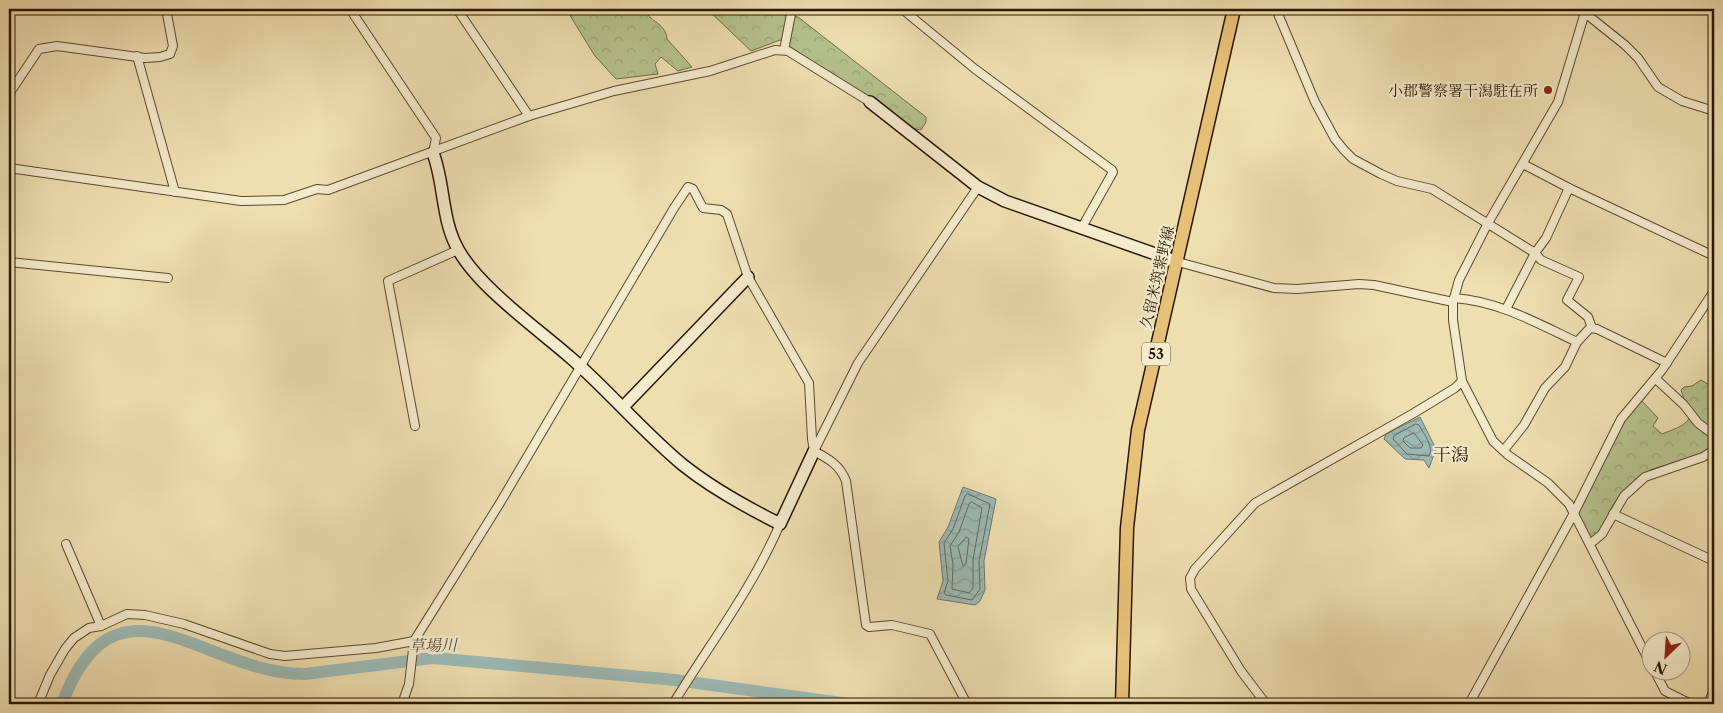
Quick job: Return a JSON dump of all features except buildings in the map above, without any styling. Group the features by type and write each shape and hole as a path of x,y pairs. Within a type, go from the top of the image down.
{"main road":[{"name":"久留米筑紫野線","path":"1122,704 1127,528 1138,430 1178,262 1234,9"}],"street":[{"path":"9,94 39,49 57,46 137,56 160,57 170,54 173,46 166,9"},
{"path":"350,9 436,138 433,153 446,219 458,250 485,283 580,366 683,464 730,498 780,524"},
{"path":"457,9 529,116"},
{"path":"784,50 792,9"},
{"path":"902,9 974,69 1112,170 1113,172 1081,229"},
{"path":"1276,9 1315,102 1335,139 1344,150 1353,158 1381,174 1397,181 1432,189 1535,253 1541,260 1579,277 1567,300 1588,317 1592,328 1667,363"},
{"path":"1640,644 1574,513 1561,495 1504,450 1488,433 1462,381 1453,320 1453,300 1459,280 1488,223 1558,102 1585,11 1625,45 1663,91 1682,101 1714,111"},
{"path":"9,168 241,201 266,202 284,200 317,189 328,190 433,153 529,116 614,91 710,71 774,50 784,50 870,102 978,187 1013,205 1178,262 1274,288 1297,289 1359,284 1374,285 1453,300 1471,299 1506,309 1577,342"},
{"path":"137,56 175,192"},
{"path":"1523,164 1569,188 1714,256"},
{"path":"673,704 750,584 768,552 814,451 858,363 978,187"},
{"path":"402,704 409,684 414,641 500,503 686,188 693,189 703,208 721,210 727,214 748,277 809,383 814,451 842,470 846,481 866,624 869,627 892,625 930,634 967,704"},
{"path":"1506,309 1535,253 1546,238 1569,188"},
{"path":"415,426 388,282 458,250"},
{"path":"9,262 168,278"},
{"path":"624,407 748,277"},
{"path":"1469,704 1574,513 1621,419 1656,379 1714,291"},
{"path":"1504,450 1524,425 1545,388 1565,367 1577,342 1592,328"},
{"path":"1656,379 1684,405 1698,423 1714,435"},
{"path":"1266,704 1241,671 1191,589 1190,578 1195,569 1255,503 1414,413 1455,388 1462,381"},
{"path":"1590,544 1602,534 1624,496 1645,477 1703,457 1714,450"},
{"path":"1613,514 1714,561"},
{"path":"66,544 101,626"},
{"path":"38,704 50,675 65,649 74,638 89,628 101,626 128,614 145,615 184,624 270,654 285,656 376,648 414,641"},
{"path":"1659,680 1665,691 1691,704"},
{"path":"1708,704 1714,690"}],"green space":[{"path":"566,9 650,9 646,13 662,27 667,39 692,67 678,71 661,57 655,64 658,74 616,79 595,56"},
{"path":"707,9 772,9 779,14 798,17 926,117 926,122 921,130 915,129 780,40 751,51"},
{"path":"1701,380 1714,388 1714,446 1703,453 1650,470 1640,477 1619,497 1600,531 1593,539 1589,536 1577,512 1623,421 1641,400 1658,418 1653,426 1662,434 1678,428 1690,417 1681,390"}],"water":[{"path":"1420,417 1436,449 1429,468 1424,460 1405,459 1384,439 1386,434"},
{"path":"963,487 996,499 984,561 985,590 980,601 975,605 937,599 943,581 939,542 948,527"}],"waterway":[{"name":"草場川","path":"62,704 84,661 109,638 137,631 167,635 268,670 305,674 433,658 675,680 849,704"}],"place":[{"name":"小郡警察署干潟駐在所","path":"1548,90"}],"district":[{"name":"干潟","path":"1451,455"}]}
